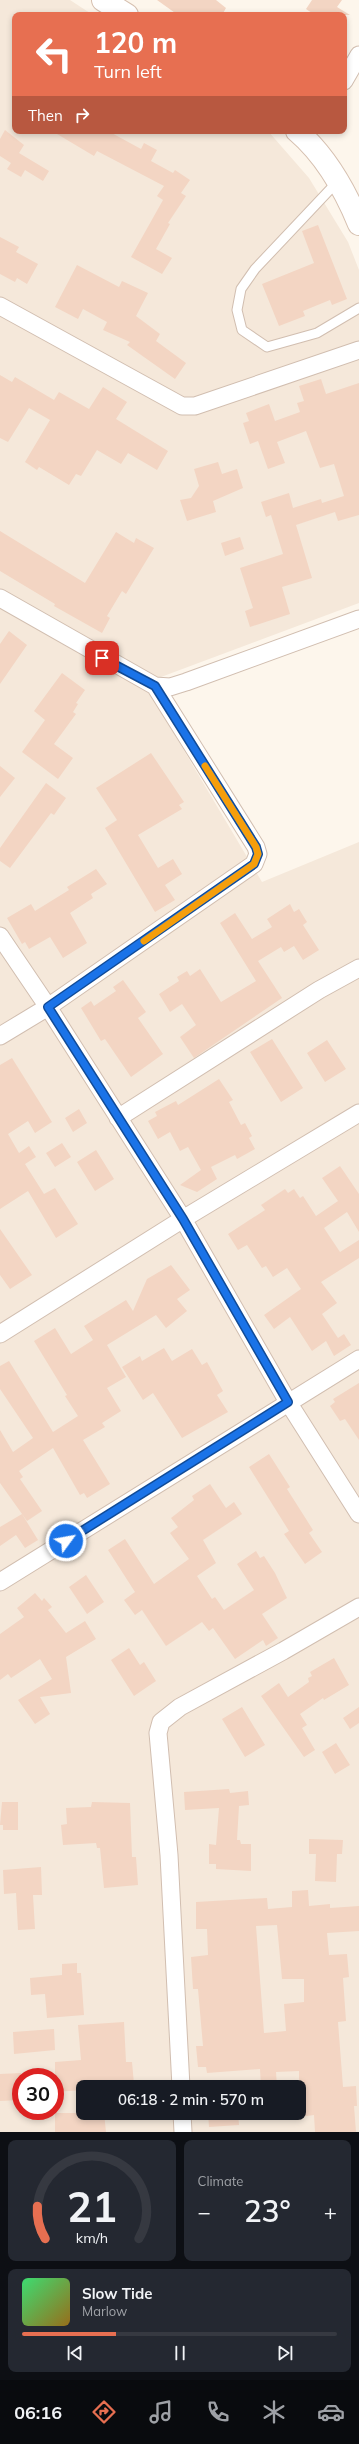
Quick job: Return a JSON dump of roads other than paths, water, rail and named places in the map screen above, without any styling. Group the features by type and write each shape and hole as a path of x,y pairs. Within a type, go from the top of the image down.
{"street":[{"path":"103,0 122,12"},
{"path":"347,76 359,55"},
{"path":"307,134 338,181 359,224"},
{"path":"0,306 182,406 195,406 359,350"},
{"path":"0,598 155,686 170,687 359,619"},
{"path":"0,1036 48,1007 254,864 258,854 256,847 155,686"},
{"path":"0,936 48,1007 183,1219 288,1402 359,1514"},
{"path":"118,1118 319,990 359,968"},
{"path":"0,1334 183,1219 359,1113"},
{"path":"0,1582 359,1359"},
{"path":"180,2080 169,1855 158,1733 161,1722 180,1707 283,1651 359,1606"},
{"path":"182,2120 183,2132"}],"lane":[{"path":"338,181 255,269 241,289 237,310 242,330 267,346 317,333 359,308"}]}
